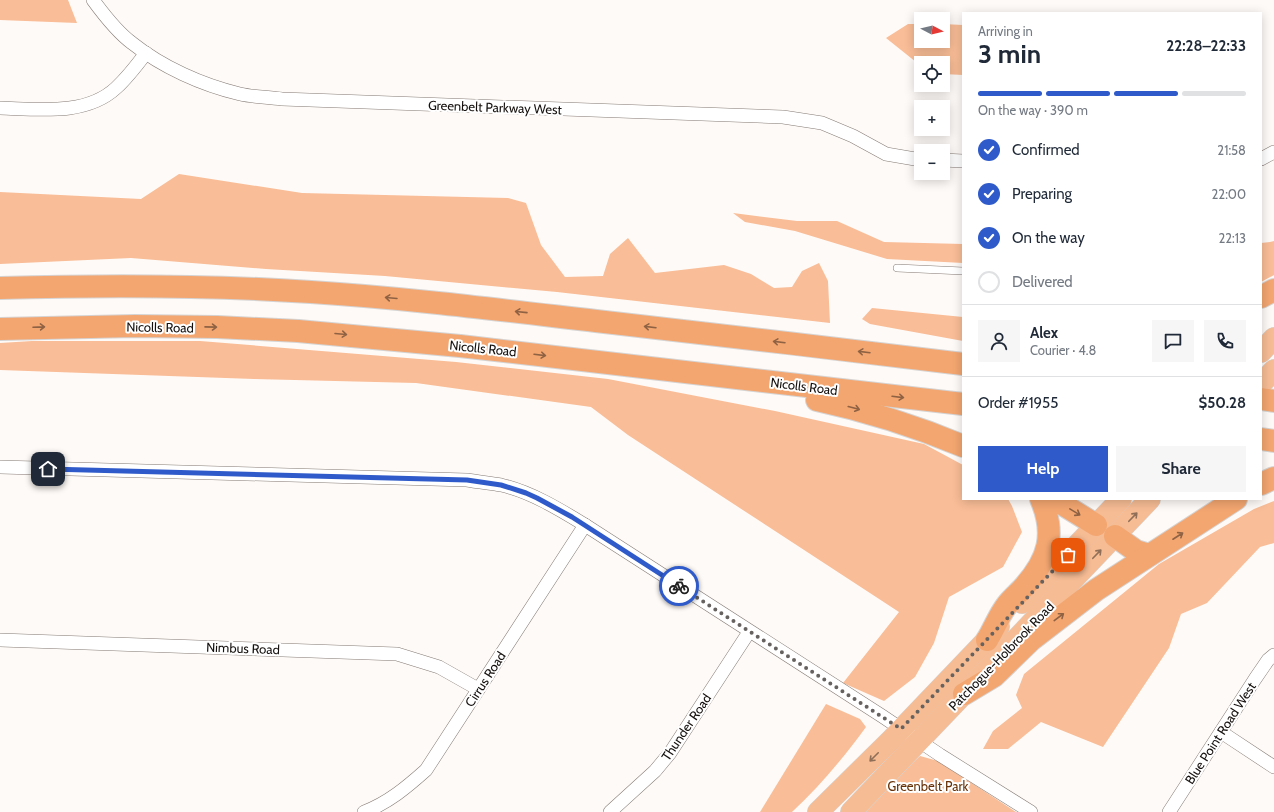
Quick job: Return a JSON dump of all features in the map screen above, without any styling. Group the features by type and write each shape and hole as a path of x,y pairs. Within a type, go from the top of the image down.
{"highway":[{"path":"0,288 64,286 229,288 393,298 962,364"},
{"path":"1262,296 1274,290"},
{"name":"Nicolls Road","path":"0,329 135,326 217,327 298,331 460,346 962,404"},
{"path":"903,357 962,355"},
{"path":"637,366 700,383 779,392 845,406 902,422 962,446"},
{"path":"1262,399 1274,401"},
{"path":"1262,439 1274,441"},
{"path":"1262,484 1274,478"},
{"path":"987,640 1007,605 1030,580 1043,562 1048,540 1048,518 1041,500"},
{"path":"1056,500 1096,525"},
{"path":"964,694 994,676 1031,640 1073,606 1234,500"},
{"path":"1115,536 1136,551 1149,555"}],"main road":[{"path":"1262,351 1274,338"},
{"path":"1262,383 1274,370"},
{"name":"Patchogue-Holbrook Road","path":"818,812 901,729 1120,500"},
{"name":"Patchogue-Holbrook Road","path":"851,812 1149,500"},
{"path":"1096,525 1115,536"}],"street":[{"name":"Greenbelt Parkway West","path":"93,0 116,28 132,43 146,53 169,67 200,82 241,94 282,99 783,117 822,123 853,136 886,154 914,159"},
{"path":"0,108 74,108 99,100 115,89 130,74 146,53"},
{"path":"1262,158 1274,152"},
{"path":"950,160 962,161"},
{"path":"0,467 467,480 501,485 526,493 559,509 585,525 749,632 1031,812"},
{"name":"Cirrus Road","path":"364,812 392,798 426,770 585,525"},
{"name":"Thunder Road","path":"610,812 655,771 670,753 749,632"},
{"name":"Nimbus Road","path":"0,640 397,654 439,667 478,689"},
{"name":"Blue Point Road West","path":"1169,812 1255,679 1268,660 1274,655"},
{"path":"1221,732 1274,767"}],"lane":[{"path":"897,268 962,271"}],"green space":[{"path":"0,0 68,0 77,23 0,20"},
{"path":"908,24 914,24 914,48 950,48 950,24 962,25 962,75 950,74 950,56 914,56 914,60 886,38"},
{"path":"179,174 302,193 508,198 526,203 541,245 565,277 603,276 610,254 628,238 655,273 724,265 751,274 774,288 792,287 802,271 819,263 828,281 830,323 557,292 385,276 266,269 131,258 0,264 0,192 141,199"},
{"path":"733,213 797,221 837,221 884,242 962,244 962,263 887,259 795,231 745,222"},
{"path":"1274,241 1274,275 1262,281 1262,243"},
{"path":"872,308 962,317 962,341 870,324 862,319"},
{"path":"32,341 200,341 456,362 608,379 775,411 924,444 962,464 962,500 1009,500 1022,532 1003,567 949,597 934,643 915,677 884,701 843,683 899,612 628,435 591,407 416,383 0,370 0,343"},
{"path":"1274,501 1274,543 1260,547 1207,603 1181,614 1169,648 1103,747 1041,722 1008,749 983,749 993,731 1022,708 1016,695 1024,674 1159,564 1254,509"},
{"path":"826,704 860,719 866,727 831,771 792,812 760,812"},
{"name":"Greenbelt Park","path":"920,756 938,761 1016,812 858,812"}],"way so far":[{"path":"679,586 901,729 1068,555"}],"route":[{"path":"48,469 467,480 501,485 526,493 559,509 679,586"}]}
